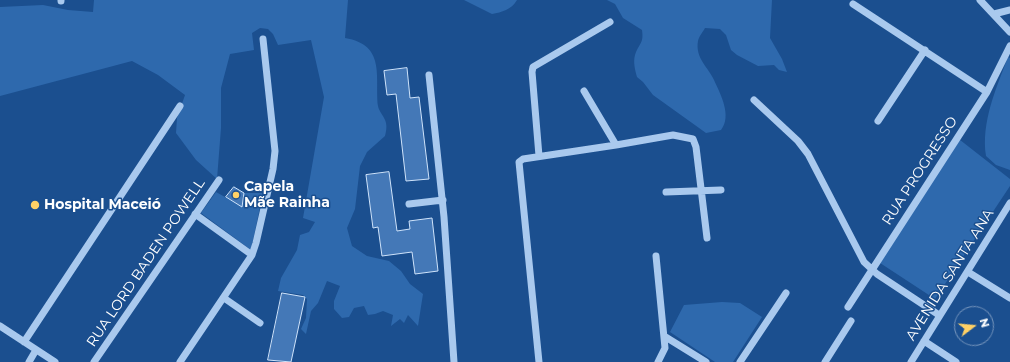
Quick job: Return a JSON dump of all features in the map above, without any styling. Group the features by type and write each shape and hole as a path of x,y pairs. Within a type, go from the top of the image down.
{"street":[{"path":"980,0 1010,32"},
{"path":"853,4 987,92"},
{"path":"994,14 1010,10"},
{"path":"539,156 532,72 533,67 610,22"},
{"path":"183,361 252,255 256,243 273,169 275,151 263,39"},
{"name":"RUA PROGRESSO","path":"848,307 871,269 987,92 1010,46"},
{"path":"878,121 924,50"},
{"path":"429,76 443,200 453,320 454,362"},
{"path":"584,91 616,145"},
{"path":"754,100 798,141 808,154 858,252 871,269 939,315"},
{"path":"24,342 180,106"},
{"path":"539,362 519,165 523,159 673,135 693,139 696,147 707,238"},
{"name":"RUA LORD BADEN POWELL","path":"94,362 219,180"},
{"path":"666,192 722,190"},
{"path":"409,204 443,200"},
{"name":"AVENIDA SANTA ANA","path":"912,362 939,315 968,272 1010,203"},
{"path":"195,214 252,255"},
{"path":"656,256 664,336 664,351 658,362"},
{"path":"968,272 1010,298"},
{"path":"740,362 786,293"},
{"path":"224,298 260,323"},
{"path":"825,362 851,322"},
{"path":"0,326 55,362"},
{"path":"664,336 706,362"},
{"path":"924,341 956,362"},
{"path":"29,362 36,350"},
{"path":"39,362 44,355"}],"shaded area":[{"path":"94,0 348,0 345,38 358,42 367,47 373,55 377,73 378,106 385,121 386,131 385,136 367,152 360,166 355,209 347,228 352,246 367,256 389,261 401,271 410,284 423,294 418,326 408,315 404,323 400,319 391,326 393,315 383,311 368,315 364,306 354,308 349,317 342,318 334,309 334,301 340,286 327,281 318,303 311,311 306,334 301,329 306,318 307,299 303,295 278,291 281,278 297,250 300,235 309,232 315,222 303,218 324,97 311,40 278,45 273,34 268,29 260,28 252,33 254,50 230,54 221,88 221,128 217,179 196,160 176,133 177,118 185,95 158,75 132,61 0,96 0,7 43,5 68,10 93,12"},
{"path":"464,0 517,0 509,8 492,14"},
{"path":"607,0 772,0 770,38 782,59 787,72 779,70 774,65 758,66 737,55 731,50 726,35 720,29 705,28 698,41 698,52 720,92 726,118 721,130 706,133 653,95 637,77 634,66 634,58 642,41 642,30 623,18 615,4"},
{"path":"1008,57 1010,58 1010,170 996,165 986,156 985,143 991,106"},
{"path":"955,136 1010,179 1010,186 935,299 877,261"},
{"path":"216,192 241,206 244,193 263,193 251,250 201,213"},
{"path":"722,302 740,303 762,317 733,362 715,362 670,332 684,305"}],"building":[{"path":"407,68 410,98 419,97 429,179 406,181 396,94 387,95 384,71"},
{"path":"389,172 397,231 410,229 409,221 432,218 438,271 415,274 412,252 382,256 378,227 373,228 366,175"},
{"name":"Capela Mãe Rainha","path":"234,187 244,193 242,207 226,197"},
{"path":"282,293 305,297 291,362 268,360"}],"place":[{"name":"Capela Mãe Rainha","path":"236,195"},
{"name":"Hospital Maceió","path":"35,205"}]}
